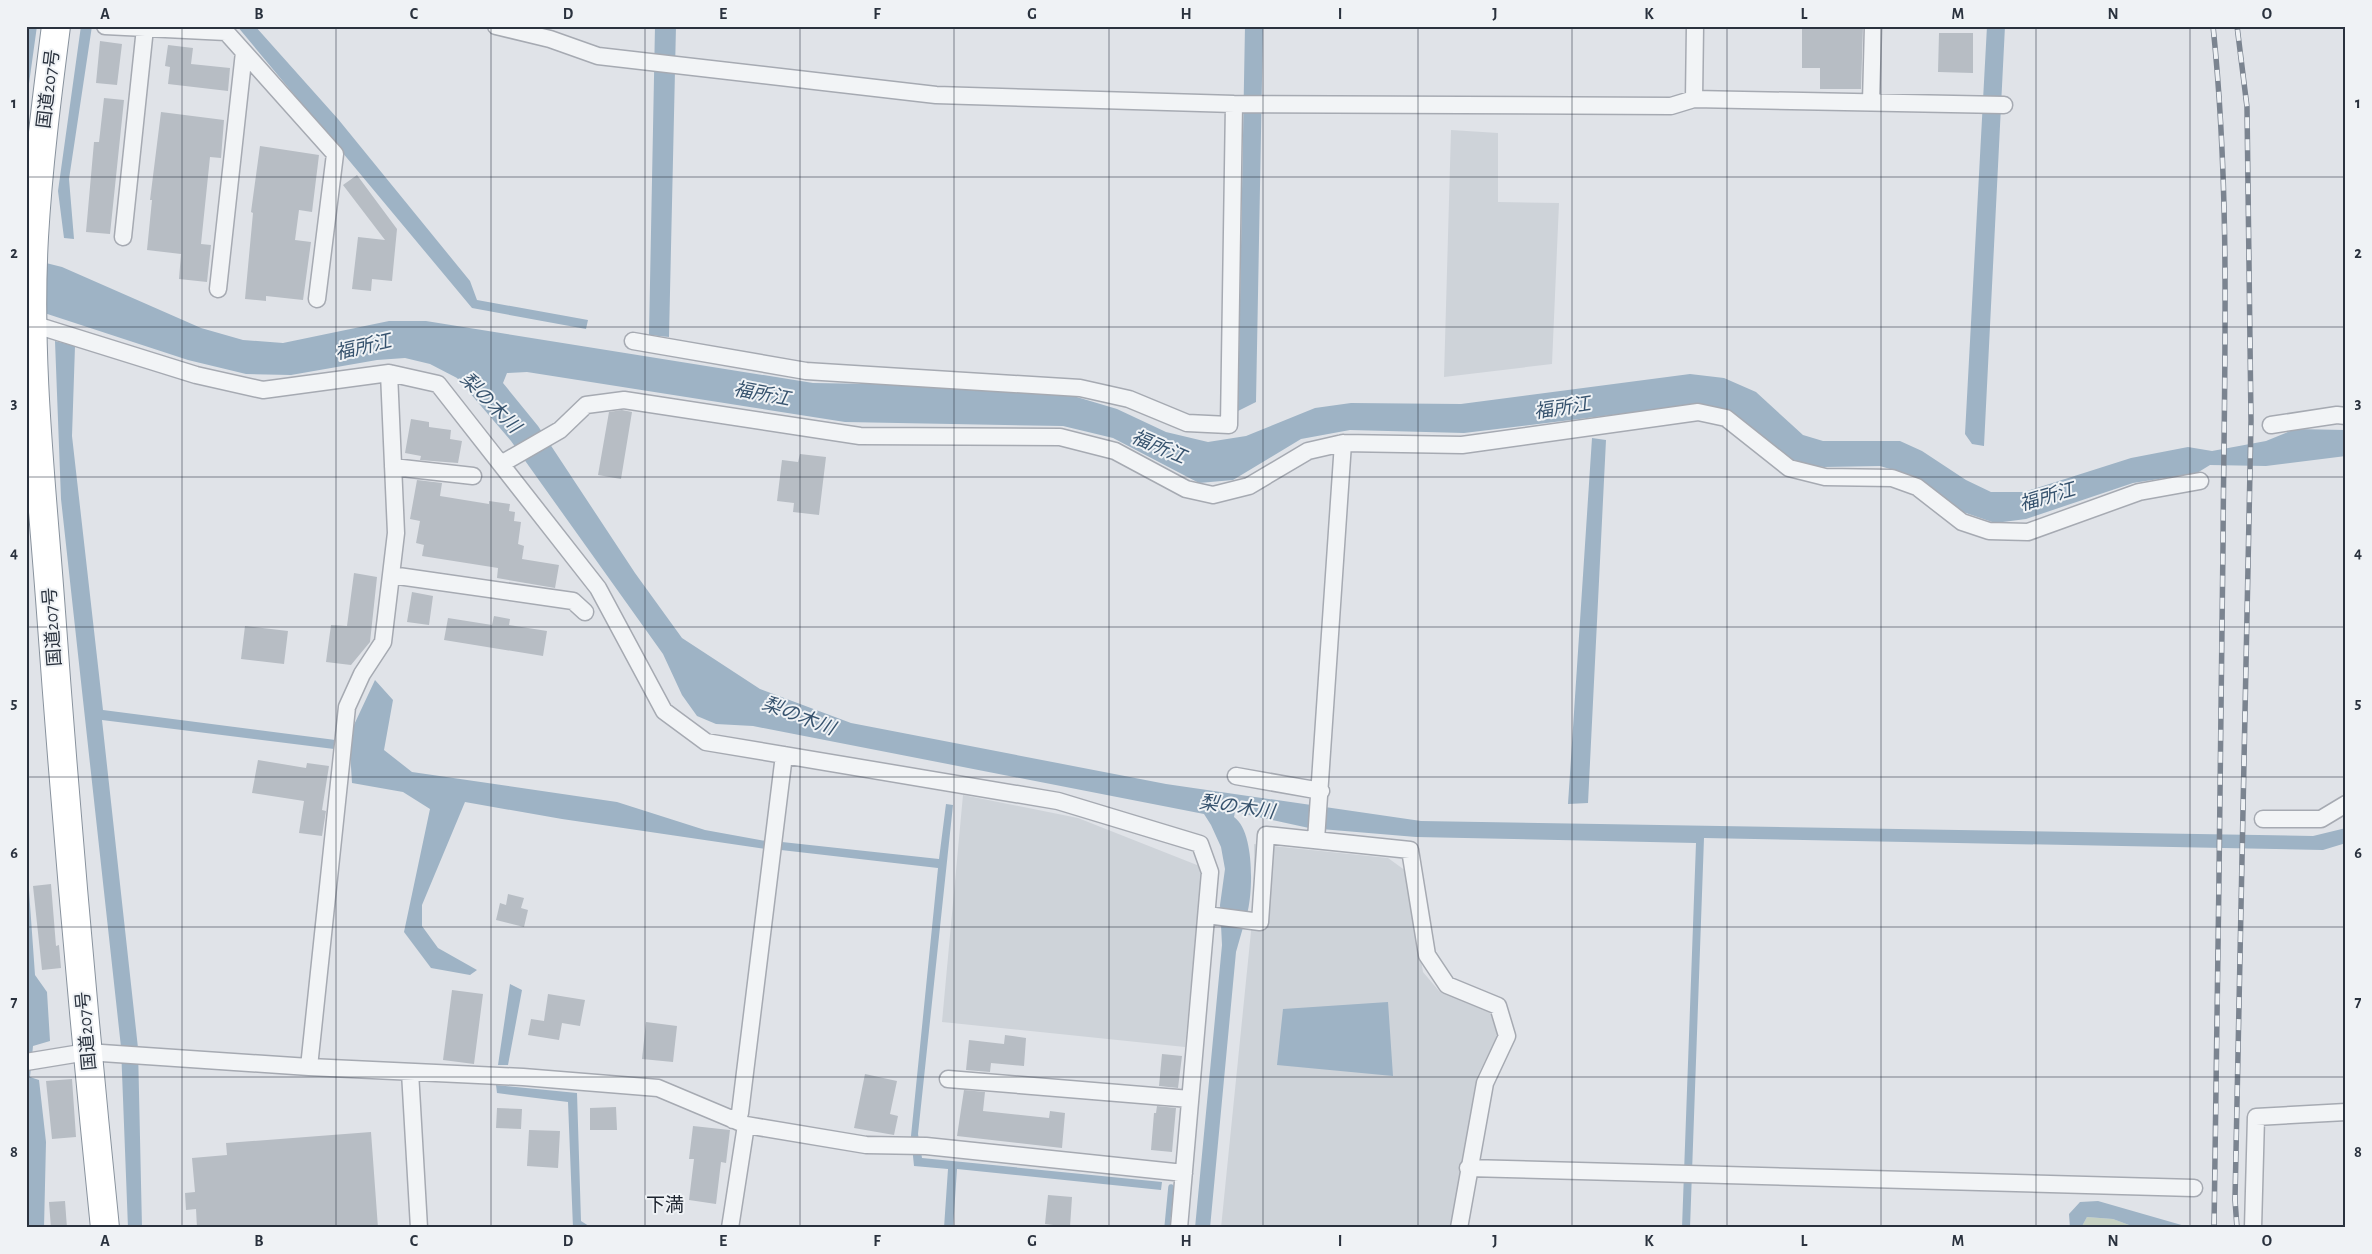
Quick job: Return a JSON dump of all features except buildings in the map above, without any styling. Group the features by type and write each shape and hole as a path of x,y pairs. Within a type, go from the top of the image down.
{"highway":[{"name":"国道207号","path":"56,26 39,170 30,323 41,486 99,1053 105,1228"}],"street":[{"path":"105,26 226,32 334,154 317,299"},
{"path":"496,26 550,39 598,56 936,95 1234,104 1671,106 1694,99 2004,105"},
{"path":"1694,99 1695,26"},
{"path":"1872,26 1872,102"},
{"path":"123,237 145,28"},
{"path":"218,289 244,52"},
{"path":"633,342 806,371 1080,388 1129,399 1187,423 1229,425 1234,104"},
{"path":"30,323 196,375 263,390 389,373 438,384 598,588 664,711 706,742 1058,801 1200,844 1210,872 1178,1228"},
{"path":"309,1067 347,707 362,674 383,642 396,533 389,373"},
{"path":"501,464 560,430 586,405 624,400 860,436 1060,437 1115,451 1186,489 1213,495 1249,486 1308,450 1343,443 1462,445 1698,412 1726,418 1789,468 1825,477 1892,478 1917,487 1962,522 1988,531 2028,532 2139,492 2200,482"},
{"path":"2271,425 2337,415 2346,416"},
{"path":"1316,840 1343,443"},
{"path":"393,467 473,476"},
{"path":"391,575 573,601 585,612"},
{"path":"730,1228 740,1113 784,755"},
{"path":"1236,776 1320,791"},
{"path":"2263,820 2321,819 2346,804"},
{"path":"1206,915 1260,922 1266,835 1410,850 1427,955 1447,984 1498,1006 1507,1036 1485,1083 1468,1168 1459,1228"},
{"path":"32,1062 99,1053 309,1067 523,1077 658,1088 740,1122 866,1145 926,1146 1184,1173"},
{"path":"410,1072 419,1228"},
{"path":"948,1079 1190,1099"},
{"path":"2253,1228 2256,1117 2346,1112"},
{"path":"1468,1168 1678,1176 2194,1188"}],"shaded area":[{"path":"1451,130 1498,133 1498,202 1559,203 1552,364 1444,377"},
{"path":"963,795 1078,818 1202,867 1185,1047 942,1022"},
{"path":"1254,844 1388,858 1406,871 1423,972 1439,991 1490,1012 1498,1034 1477,1077 1451,1228 1221,1228 1254,902"}],"green space":[{"path":"2087,1217 2113,1219 2137,1228 2081,1228"}],"water":[{"path":"26,26 37,26 26,105"},
{"path":"81,26 92,26 69,179 74,239 64,238 58,191"},
{"path":"237,26 255,26 338,119 470,281 477,300 588,320 586,329 472,308"},
{"path":"655,26 676,26 669,337 649,335"},
{"path":"1245,26 1263,26 1256,402 1238,411"},
{"path":"1987,26 2005,26 1984,446 1972,444 1965,434"},
{"path":"26,258 62,267 201,328 243,340 283,343 389,321 426,321 813,383 874,384 1070,395 1117,409 1166,432 1208,442 1246,436 1315,408 1351,403 1461,404 1690,374 1724,378 1756,392 1803,435 1823,441 1900,441 1922,451 1966,480 1991,492 2024,492 2131,458 2188,447 2212,451 2266,441 2295,429 2346,430 2346,456 2266,466 2210,465 2197,473 2133,483 2026,519 1995,523 1963,512 1913,476 1880,466 1824,467 1795,463 1768,444 1729,410 1701,404 1464,433 1350,430 1301,439 1233,480 1199,483 1113,438 1063,426 845,422 527,372 507,373 503,383 538,426 635,573 682,638 760,689 851,723 1166,784 1421,821 2313,836 2346,828 2346,843 2323,850 1704,838 1690,1228 1682,1228 1696,843 1416,837 1309,828 1235,812 1234,817 1241,824 1249,847 1250,900 1236,952 1210,1228 1195,1228 1222,945 1220,905 1225,869 1221,847 1204,814 753,726 716,724 697,716 682,695 663,654 511,441 457,378 430,364 405,358 377,360 291,375 246,374 188,360 26,307"},
{"path":"55,341 75,346 72,436 103,710 351,742 353,727 375,680 393,700 384,750 412,772 617,802 705,830 766,841 765,849 562,819 465,802 422,905 422,926 438,948 477,970 470,975 431,968 404,932 430,809 403,792 352,783 350,751 102,720 138,1048 142,1228 128,1228 121,1047 61,499"},
{"path":"1592,438 1606,440 1588,803 1568,804"},
{"path":"946,804 953,805 918,1134 922,1158 1162,1182 1161,1190 957,1169 953,1228 944,1228 948,1169 914,1166 911,1136 938,868 781,850 782,842 939,859"},
{"path":"26,848 35,975 47,992 50,1041 33,1046 30,1077 39,1080 46,1142 44,1228 26,1228"},
{"path":"510,984 522,990 508,1065 498,1065"},
{"path":"1388,1002 1393,1076 1277,1065 1283,1009"},
{"path":"496,1085 577,1093 581,1221 592,1228 573,1228 568,1102 497,1093"},
{"path":"2098,1201 2192,1228 2137,1228 2113,1219 2087,1217 2081,1228 2070,1228 2069,1214 2080,1202"}],"waterway":[{"path":"1167,1228 1171,1187"}],"railway":[{"path":"2213,26 2219,91 2225,286 2214,1228"},
{"path":"2237,26 2247,107 2251,421 2235,1200 2237,1228"}],"district":[{"name":"下満","path":"665,1204"}],"water label":[{"name":"福所江","path":"363,346"},
{"name":"福所江","path":"762,393"},
{"name":"梨の木川","path":"491,402"},
{"name":"福所江","path":"1562,407"},
{"name":"福所江","path":"1159,446"},
{"name":"福所江","path":"2047,496"},
{"name":"梨の木川","path":"799,715"},
{"name":"梨の木川","path":"1237,806"}]}
